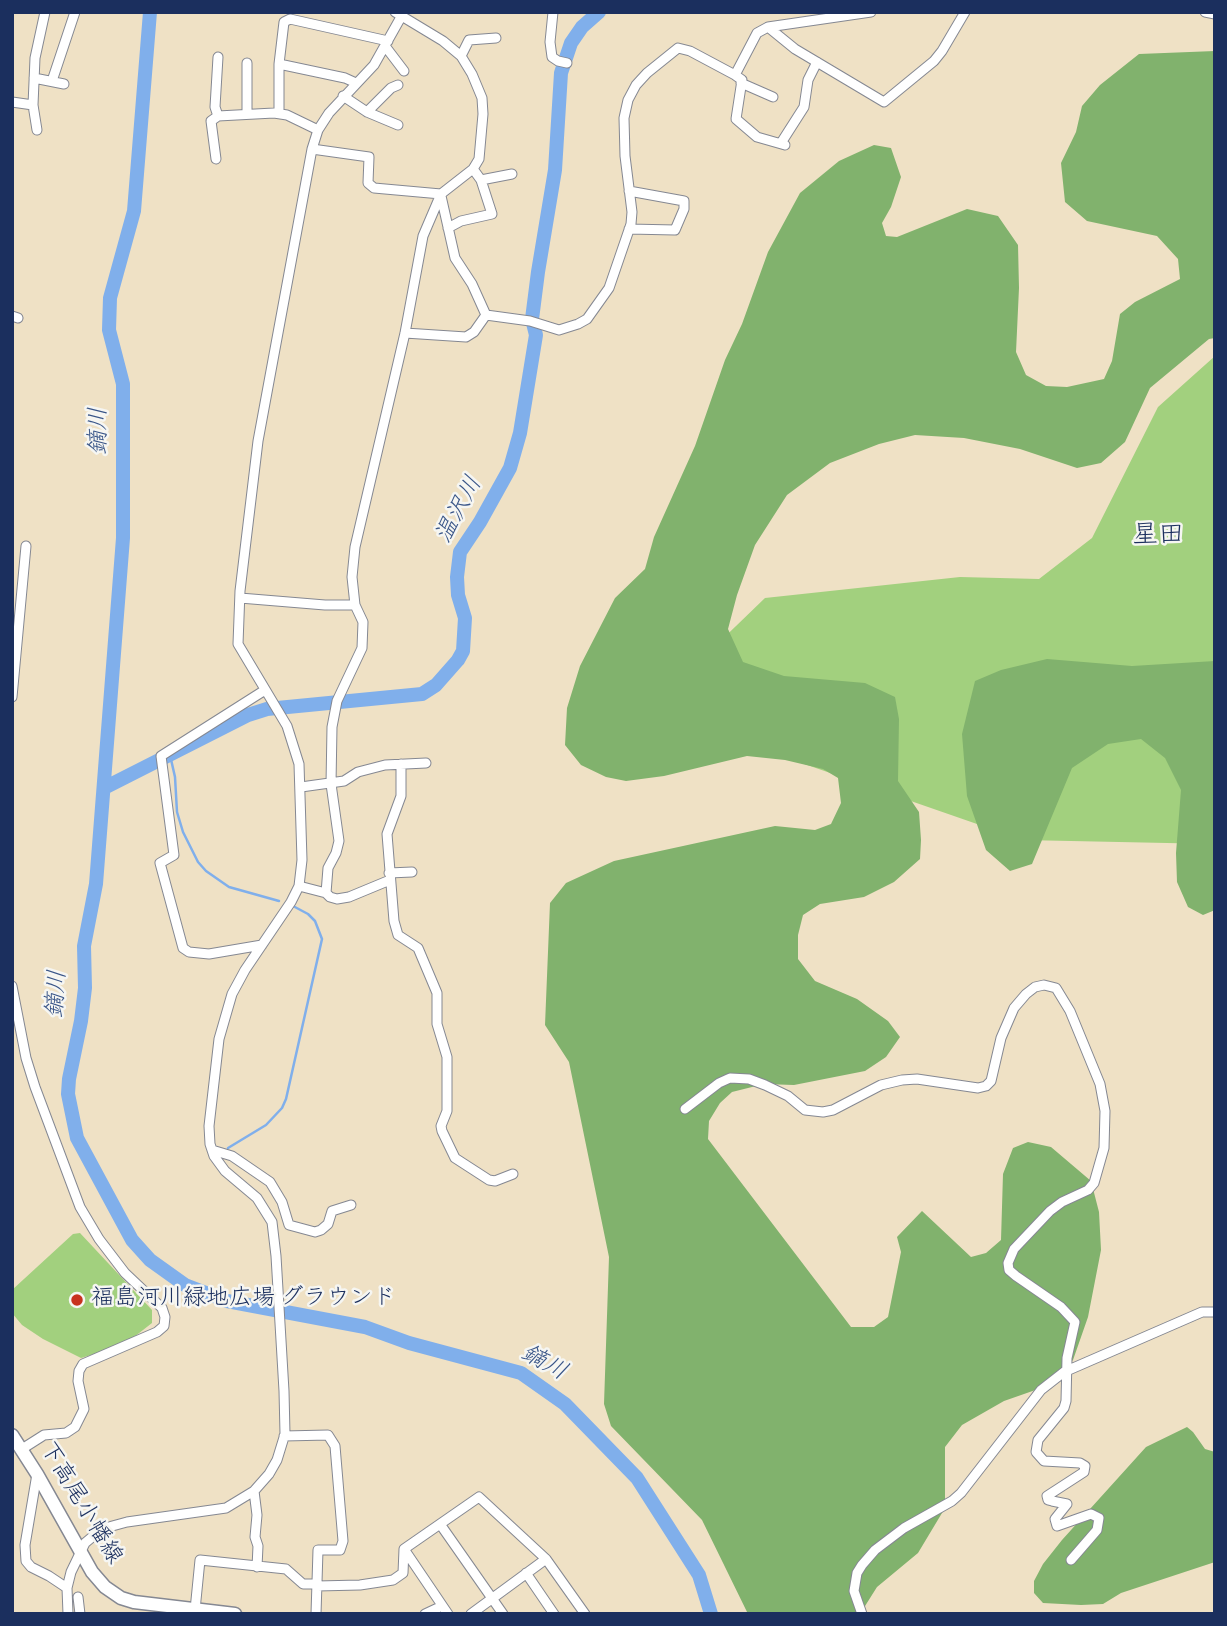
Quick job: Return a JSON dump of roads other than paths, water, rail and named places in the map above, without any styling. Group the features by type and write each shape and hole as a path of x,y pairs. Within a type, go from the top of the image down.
{"main road":[{"name":"下高尾小幡線","path":"12,1435 98,1580 121,1598 147,1604 235,1614"}],"street":[{"path":"37,130 33,105 34,78 45,12"},
{"path":"52,81 75,12"},
{"path":"553,12 550,42 552,57 563,62"},
{"path":"817,62 808,80 804,107 783,144 758,137 736,119 738,79 757,33 768,26 871,12"},
{"path":"768,26 795,49 884,102 934,61 965,12"},
{"path":"1205,12 1215,14"},
{"path":"68,1614 67,1588 71,1572 85,1543 104,1528 226,1508 254,1491 270,1474 284,1436 286,1420 274,1231 270,1218 257,1198 225,1171 212,1150 209,1126 219,1039 232,994 299,886 302,860 299,764 287,726 238,644 240,598 258,441 312,149 318,130 343,96 374,65 398,15 443,41 461,56 482,97 483,136 479,159 473,169 441,194 423,236 405,333 355,547 352,577 355,605 363,622 362,648 337,701 332,727 331,784 339,841 328,868 326,893"},
{"path":"279,113 279,64 284,22 290,19 386,43 404,71"},
{"path":"461,56 469,40 496,38"},
{"path":"486,315 559,330 587,319 609,288 629,229 632,212 625,156 624,118 628,100 647,73 678,48 690,51 774,97"},
{"path":"218,57 215,107 218,116"},
{"path":"247,63 247,114"},
{"path":"279,64 345,78 356,83"},
{"path":"34,78 64,84"},
{"path":"368,112 391,88 398,85"},
{"path":"343,96 368,112 398,125"},
{"path":"12,102 33,105"},
{"path":"216,159 211,121 218,116 279,113 318,130"},
{"path":"312,149 369,157 368,183 374,188 441,194"},
{"path":"448,228 461,221 492,215 481,180 473,169"},
{"path":"481,180 512,174"},
{"path":"629,191 684,201 684,209 674,230 629,229"},
{"path":"441,194 455,258 472,284 486,315"},
{"path":"405,333 466,337 474,332 486,315"},
{"path":"12,698 26,546"},
{"path":"240,598 355,605"},
{"path":"262,945 209,954 189,952 183,948 160,863 174,855 161,755 265,690"},
{"path":"301,788 344,781 358,772 385,765 426,763"},
{"path":"401,764 401,796 387,834 394,921 398,935 418,948 438,993 437,1024 447,1069 447,1111 441,1126 442,1131 455,1158 488,1180 495,1181 513,1174"},
{"path":"299,886 326,893 337,899 349,897 390,877 412,872"},
{"path":"685,1109 719,1083 730,1078 749,1079 788,1096 805,1110 823,1112 833,1110 881,1085 902,1080 917,1079 978,1088 986,1086 991,1082 1001,1038 1014,1008 1035,987 1044,985 1056,988 1070,1011 1100,1084 1105,1111 1104,1148 1094,1183 1088,1190 1050,1211 1014,1249 1008,1263 1009,1269 1016,1276 1061,1307 1075,1322 1067,1358 1064,1408 1038,1440 1036,1452 1044,1461 1085,1466 1084,1472 1047,1496 1048,1500 1067,1504 1055,1519 1057,1526 1091,1514 1100,1518 1097,1530 1071,1560"},
{"path":"12,986 26,1058 80,1207 99,1239 125,1273 162,1308 166,1317 164,1325 157,1332 83,1364 78,1381 84,1409 75,1427 66,1433 44,1435 22,1449"},
{"path":"212,1150 232,1156 270,1182 282,1202 289,1225 315,1232 328,1224 332,1211 351,1205"},
{"path":"862,1614 854,1591 857,1573 862,1565 875,1550 904,1528 952,1501 961,1493 1041,1390 1055,1377 1202,1312 1215,1312"},
{"path":"284,1436 328,1435 335,1446 344,1541 340,1550 318,1550 316,1614"},
{"path":"37,1474 25,1545 26,1561 31,1567 67,1588"},
{"path":"254,1491 257,1567"},
{"path":"404,1549 479,1497 546,1559 585,1614"},
{"path":"440,1524 503,1614"},
{"path":"195,1610 200,1560 286,1569 303,1584 360,1585 393,1580 403,1573 404,1549"},
{"path":"404,1549 445,1610 425,1614"},
{"path":"471,1614 546,1559"},
{"path":"526,1573 555,1614"},
{"path":"78,1597 80,1614"}],"waterway":[{"name":"鏑川","path":"150,12 134,211 110,298 109,330 123,384 123,538 96,884 84,946 85,988 81,1021 69,1079 68,1094 77,1138 132,1240 150,1260 185,1285 227,1301 365,1327 409,1343 521,1373 565,1404 637,1478 699,1575 711,1614"},
{"name":"温沢川","path":"104,788 248,715 267,709 422,694 436,685 458,660 463,651 465,618 458,595 460,552 510,468 520,433 536,335 532,319 538,272 555,170 561,73 571,43 582,27 599,12"},
{"path":"170,755 175,777 177,812 183,832 198,862 229,887 279,901"},
{"path":"228,1148 266,1125 282,1108 286,1099 322,939 315,921 293,906"}],"place":[{"name":"福島河川緑地広場 グラウンド","path":"77,1300"}],"district":[{"name":"星田","path":"1158,538"}]}
